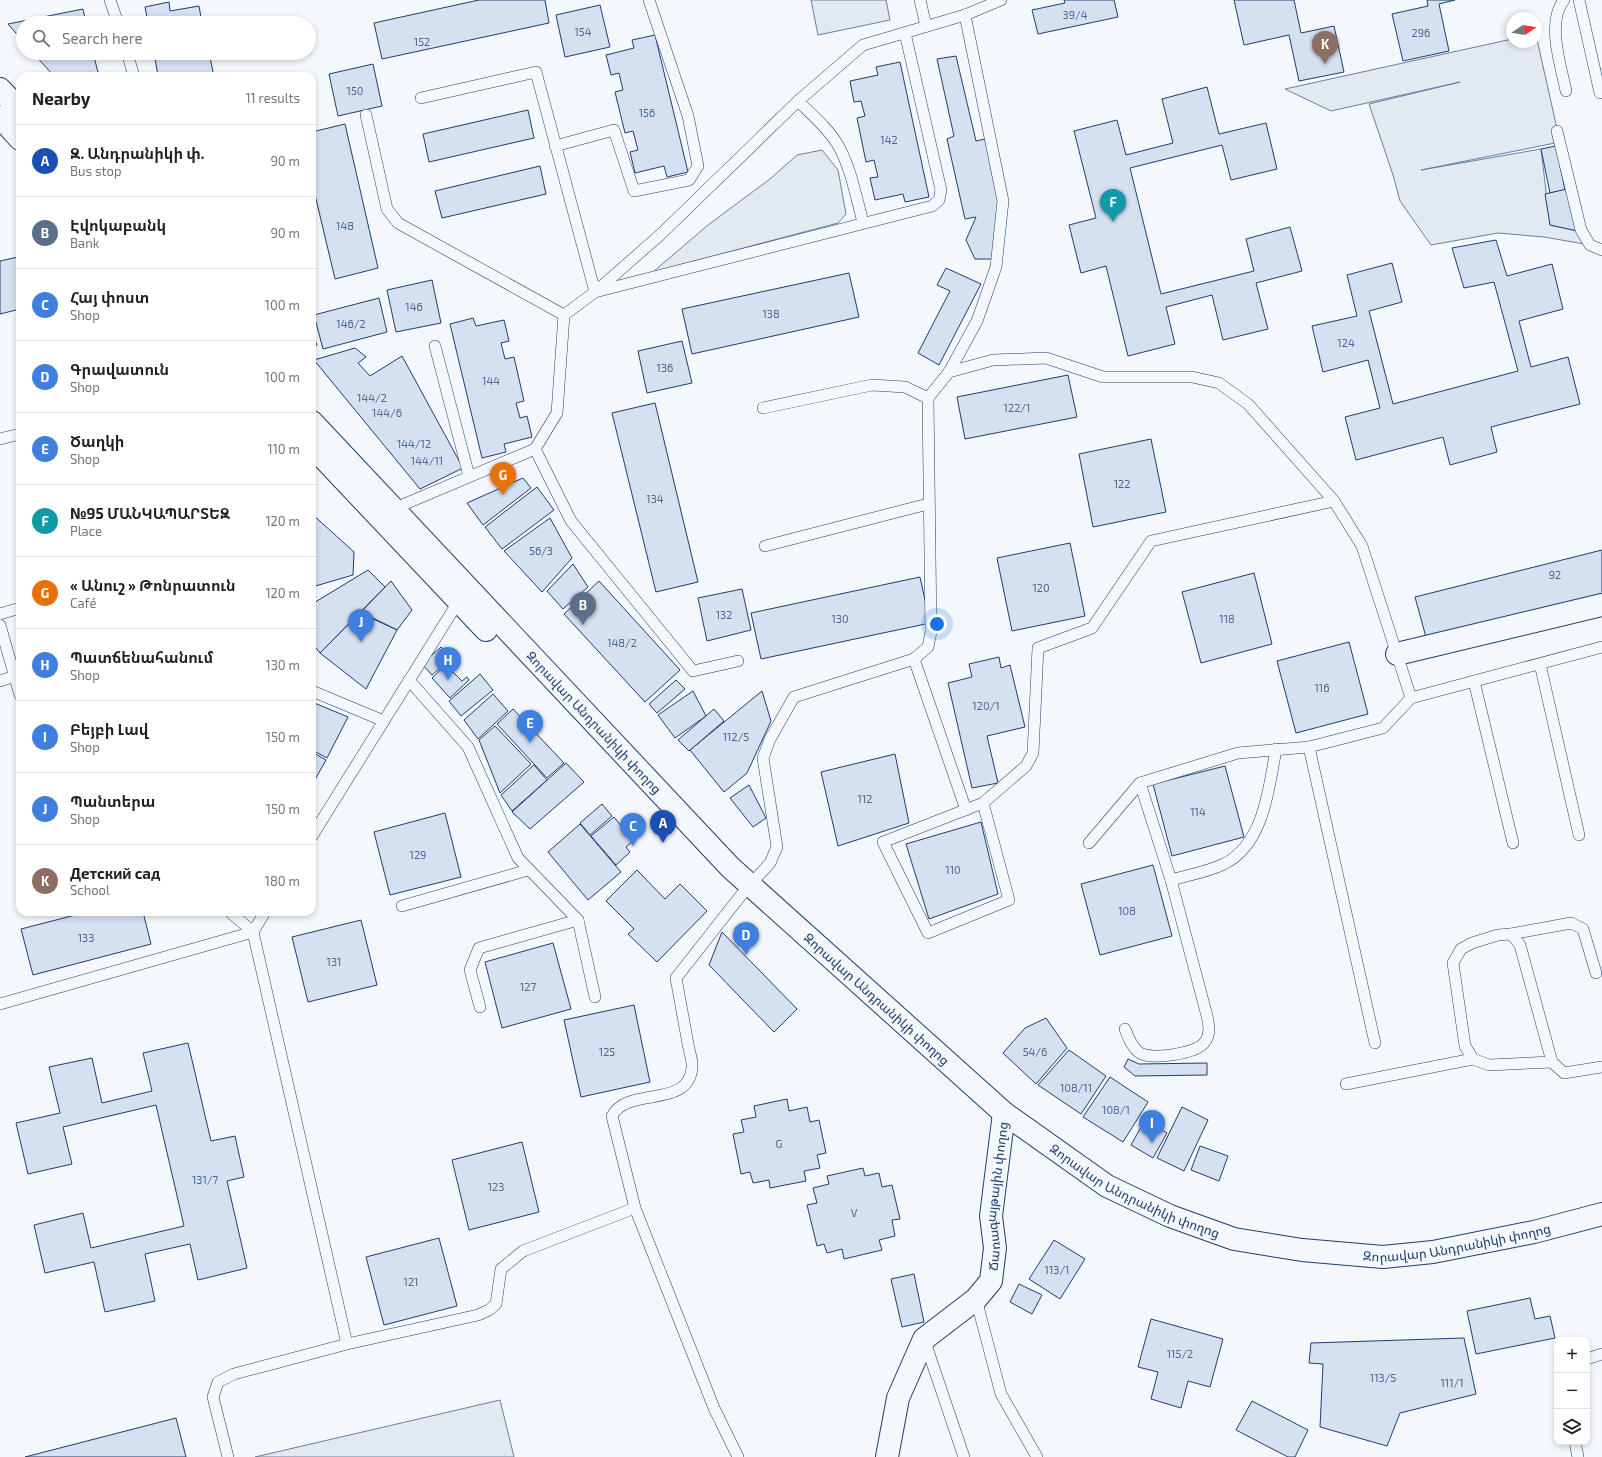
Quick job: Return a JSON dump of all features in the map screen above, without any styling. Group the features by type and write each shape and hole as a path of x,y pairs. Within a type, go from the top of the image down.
{"main road":[{"path":"0,89 16,106"},
{"path":"0,118 16,134"},
{"name":"Զորավար Անդրանիկի փողոց","path":"316,426 393,510 463,594 683,835 1003,1121 1102,1196 1172,1228 1233,1251 1294,1262 1383,1270 1436,1266 1510,1251 1602,1229"},
{"name":"Զորավար Անդրանիկի փողոց","path":"316,450 463,594"},
{"path":"1397,654 1602,605"},
{"name":"Զորավար Անդրանիկի փողոց","path":"1003,1121 1107,1186 1170,1216 1234,1240 1302,1250 1383,1257 1433,1252 1511,1237 1602,1214"},
{"name":"Ճառագայթային փողոց","path":"887,1457 898,1398 924,1340 976,1298 991,1281 995,1248 991,1216 1003,1121"}],"lane":[{"path":"110,0 116,16"},
{"path":"555,146 614,130 634,191 689,180 692,176 698,166 688,116 649,0"},
{"path":"920,0 926,26"},
{"path":"393,510 469,476 535,449 557,413 564,315 595,292 660,235 798,101 863,45 964,15 1001,0"},
{"path":"1564,0 1556,17 1556,46 1566,91"},
{"path":"1579,0 1600,93"},
{"path":"738,1457 714,1408 635,1208 612,1116 616,1108 626,1103 678,1090 687,1084 692,1068 676,978 746,890 770,863 777,847 763,758 773,733 794,698 914,659 928,647 932,632 928,504 928,398 949,372 977,321 996,267 1003,201 964,15"},
{"path":"595,292 863,222 932,206 939,200 941,190 905,32"},
{"path":"129,60 133,72"},
{"path":"421,98 536,72 595,292"},
{"path":"798,101 823,125 838,145 848,168 863,222"},
{"path":"366,115 387,210 398,223 564,315"},
{"path":"1557,131 1581,230 1590,245 1602,250"},
{"path":"435,346 469,476"},
{"path":"949,372 993,360 1046,358 1103,377 1192,377 1219,383 1248,404 1334,501 1362,546 1411,698"},
{"path":"763,408 872,385 905,387 928,398"},
{"path":"0,439 16,435"},
{"path":"535,449 571,522 694,671 738,661"},
{"path":"983,803 1009,900 928,933 883,842 983,803 1026,766 1033,753 1038,648 1092,628 1151,541 1334,501"},
{"path":"764,546 928,504"},
{"path":"316,830 463,594"},
{"path":"0,614 16,609"},
{"path":"0,625 16,682"},
{"path":"1089,843 1140,783 1238,753 1309,747 1383,728 1411,698 1602,647"},
{"path":"914,659 966,810"},
{"path":"1540,664 1579,835"},
{"path":"0,681 14,676"},
{"path":"409,680 468,747 518,858 578,920 595,997"},
{"path":"1474,681 1513,843"},
{"path":"316,693 384,721"},
{"path":"1309,747 1375,1043"},
{"path":"1171,880 1201,872 1225,863 1248,844 1260,820 1268,793 1276,749"},
{"path":"1125,1029 1132,1044 1140,1053 1155,1057 1196,1049 1205,1042 1209,1030 1207,1016 1171,880 1140,783"},
{"path":"402,906 528,870"},
{"path":"234,916 252,932 347,1344"},
{"path":"0,1004 252,932 262,916"},
{"path":"480,1008 470,970 478,948 578,920"},
{"path":"1473,1060 1465,1046 1453,963 1461,950 1472,943 1498,935 1571,923 1583,929 1596,973"},
{"path":"1511,934 1520,945 1552,1062 1564,1073 1602,1067"},
{"path":"1346,1084 1473,1060 1490,1065 1552,1062"},
{"path":"228,1457 213,1398 218,1382 234,1374 347,1344 478,1315 489,1310 496,1304 501,1269 523,1251 635,1208"},
{"path":"976,1298 1001,1394 1037,1457"},
{"path":"924,1340 964,1457"},
{"path":"1590,1358 1602,1354"},
{"path":"1576,1445 1578,1457"}],"shaded area":[{"path":"811,0 886,0 890,20 818,35"},
{"path":"1506,40 1506,48 1539,48 1560,142 1421,170 1541,149 1550,225 1582,232 1590,245 1544,237 1498,233 1431,245 1400,201 1393,175 1369,104 1460,82 1331,111 1285,89"},
{"path":"822,150 838,170 846,214 838,223 653,272 708,225 770,179 797,155"},
{"path":"500,1400 514,1457 255,1457"}],"building":[{"path":"479,0 545,0 549,23 382,59 374,23"},
{"path":"1064,0 1114,0 1118,17 1038,34 1032,10 1065,3"},
{"path":"1234,0 1294,0 1301,33 1334,26 1344,72 1299,81 1289,35 1244,45"},
{"path":"1427,0 1455,0 1439,4 1449,51 1403,61 1392,14 1428,6"},
{"path":"169,2 170,11 199,6 201,16 147,16 145,7"},
{"path":"600,5 610,47 565,57 556,15"},
{"path":"83,9 84,16 48,16"},
{"path":"16,22 16,33 8,24"},
{"path":"655,35 688,172 667,177 664,166 635,173 630,152 638,150 633,131 625,133 615,92 623,90 619,73 611,75 606,55 634,48 632,40"},
{"path":"956,56 976,141 985,139 999,201 992,259 975,259 966,240 976,217 965,219 947,139 954,136 937,59"},
{"path":"39,60 95,60 98,72 50,72"},
{"path":"155,60 211,60 213,72 157,72"},
{"path":"900,62 929,197 905,202 903,194 875,200 870,178 878,177 874,160 866,162 857,118 865,116 861,101 854,102 850,81 878,75 876,67"},
{"path":"373,64 382,106 338,116 329,74"},
{"path":"1207,87 1219,134 1266,123 1277,169 1231,180 1222,145 1130,168 1161,294 1254,271 1246,239 1290,227 1302,271 1256,283 1268,329 1223,340 1212,295 1166,307 1175,344 1128,356 1106,266 1081,273 1069,225 1096,218 1074,131 1117,120 1126,155 1173,143 1162,99"},
{"path":"528,110 534,138 429,162 423,134"},
{"path":"345,124 378,268 335,279 316,199 316,131"},
{"path":"1556,146 1565,190 1550,193 1541,149"},
{"path":"540,166 546,194 442,218 435,191"},
{"path":"1567,189 1582,232 1550,225 1545,194"},
{"path":"1496,240 1507,276 1552,264 1563,309 1519,321 1531,367 1568,357 1580,404 1491,427 1497,452 1450,465 1443,437 1356,460 1345,417 1380,408 1368,360 1323,372 1312,326 1357,316 1347,275 1392,263 1402,302 1369,311 1393,404 1518,371 1494,282 1464,288 1452,248"},
{"path":"16,257 16,310 0,314 0,261"},
{"path":"946,268 981,284 939,365 918,353 950,291 937,285"},
{"path":"849,273 859,317 692,354 682,309"},
{"path":"432,280 441,323 396,332 387,290"},
{"path":"379,298 387,332 323,349 316,323 316,314"},
{"path":"473,318 476,326 504,320 509,341 501,343 505,359 514,357 524,401 516,403 520,418 527,416 532,437 504,444 506,452 482,458 450,324"},
{"path":"682,341 692,383 647,393 638,351"},
{"path":"355,348 366,357 358,363 370,376 402,356 463,468 420,489 316,362 316,359"},
{"path":"1068,375 1077,417 965,439 957,397"},
{"path":"655,403 698,582 656,592 612,413"},
{"path":"1151,439 1166,512 1093,527 1079,454"},
{"path":"523,478 531,488 483,525 467,503"},
{"path":"537,487 554,510 502,549 485,527"},
{"path":"316,518 354,552 353,575 316,586"},
{"path":"550,518 572,558 542,592 504,551"},
{"path":"1070,543 1085,616 1012,631 997,558"},
{"path":"1602,550 1602,597 1427,641 1415,597"},
{"path":"573,564 588,587 563,609 547,591"},
{"path":"368,570 385,587 320,653 316,648 316,602"},
{"path":"1254,573 1272,644 1201,663 1182,592"},
{"path":"920,577 930,623 761,659 751,613"},
{"path":"391,581 412,610 397,630 361,612"},
{"path":"599,581 680,670 645,702 564,614"},
{"path":"742,589 751,630 707,641 698,598"},
{"path":"360,613 397,630 366,689 320,653"},
{"path":"1349,642 1368,714 1296,733 1277,661"},
{"path":"441,647 452,658 432,675 422,664"},
{"path":"999,657 1001,668 1010,665 1025,727 987,736 998,783 972,788 948,683 972,677 969,664"},
{"path":"446,665 462,681 467,677 469,680 450,698 432,678"},
{"path":"480,674 493,690 461,716 449,701"},
{"path":"676,680 685,689 657,713 649,704"},
{"path":"693,691 706,716 675,738 658,715"},
{"path":"762,691 771,721 747,773 724,792 690,750"},
{"path":"493,694 508,711 478,739 464,720"},
{"path":"316,704 348,717 327,758 316,752"},
{"path":"513,709 564,763 547,778 497,724"},
{"path":"714,709 724,721 689,751 678,740"},
{"path":"495,726 531,764 500,793 479,740"},
{"path":"316,754 326,760 316,778"},
{"path":"895,754 909,823 838,846 821,772"},
{"path":"566,763 584,782 530,829 512,812"},
{"path":"534,765 547,780 512,811 501,795"},
{"path":"1225,766 1244,837 1172,856 1153,784"},
{"path":"749,785 766,818 753,827 730,798"},
{"path":"602,804 612,816 590,835 580,823"},
{"path":"445,813 461,877 390,895 374,832"},
{"path":"614,817 633,841 626,847 630,852 616,865 591,836"},
{"path":"981,822 998,894 929,919 906,844"},
{"path":"580,824 621,872 588,900 548,852"},
{"path":"1153,865 1172,936 1100,955 1081,884"},
{"path":"637,870 665,899 680,884 707,911 657,962 628,934 634,929 606,901"},
{"path":"71,916 144,916 151,944 33,975 21,929"},
{"path":"361,920 377,985 308,1002 292,937"},
{"path":"722,932 797,1009 774,1032 709,965"},
{"path":"553,943 571,1009 502,1028 485,962"},
{"path":"634,1005 650,1082 581,1097 564,1020"},
{"path":"1046,1018 1067,1048 1036,1084 1003,1053 1025,1028"},
{"path":"188,1043 211,1141 235,1136 244,1177 227,1181 247,1268 198,1280 190,1244 145,1254 155,1301 105,1312 94,1262 45,1273 34,1225 83,1213 91,1248 184,1226 156,1105 63,1127 72,1164 28,1174 16,1123 60,1113 49,1067 92,1058 102,1103 152,1091 143,1053"},
{"path":"1069,1050 1106,1076 1081,1114 1038,1085"},
{"path":"1128,1059 1139,1064 1207,1063 1207,1075 1135,1076 1124,1067"},
{"path":"1110,1077 1148,1102 1123,1142 1083,1117"},
{"path":"787,1099 789,1111 807,1107 810,1122 819,1120 826,1153 817,1155 820,1168 804,1171 806,1181 770,1188 769,1180 753,1183 750,1172 741,1174 733,1134 744,1132 741,1120 756,1117 754,1106"},
{"path":"1182,1107 1208,1120 1184,1171 1157,1158"},
{"path":"1145,1120 1167,1133 1153,1158 1131,1145"},
{"path":"522,1142 539,1212 469,1230 452,1160"},
{"path":"1200,1146 1228,1156 1219,1181 1191,1170"},
{"path":"863,1168 865,1176 879,1173 882,1187 892,1185 900,1219 892,1220 895,1236 879,1240 882,1250 844,1259 842,1249 827,1253 824,1244 817,1246 807,1205 817,1203 813,1188 829,1184 827,1176"},
{"path":"439,1238 457,1306 384,1325 366,1257"},
{"path":"1054,1240 1085,1259 1060,1299 1029,1279"},
{"path":"914,1274 924,1322 902,1327 891,1279"},
{"path":"1019,1284 1042,1295 1032,1314 1010,1302"},
{"path":"1530,1298 1535,1319 1550,1316 1555,1337 1476,1354 1467,1311"},
{"path":"1151,1319 1223,1339 1210,1387 1188,1381 1181,1408 1151,1399 1158,1372 1138,1367"},
{"path":"1464,1338 1476,1394 1400,1413 1387,1446 1320,1427 1323,1364 1309,1363 1311,1343"},
{"path":"1252,1401 1308,1430 1295,1457 1288,1457 1236,1430"},
{"path":"176,1418 186,1457 25,1457"}],"place":[{"name":"Детский сад","path":"1325,64"},
{"name":"№95 ՄԱՆԿԱՊԱՐՏԵԶ","path":"1113,222"},
{"name":"« Անուշ » Թոնրատուն","path":"503,495"},
{"name":"Էվոկաբանկ","path":"583,625"},
{"name":"Պանտերա","path":"361,642"},
{"name":"Պատճենահանում","path":"448,680"},
{"name":"Ծաղկի","path":"530,743"},
{"name":"Զ. Անդրանիկի փ.","path":"663,843"},
{"name":"Հայ փոստ","path":"633,846"},
{"name":"Գրավատուն","path":"746,955"},
{"name":"Բեյբի Լավ","path":"1152,1143"}]}
